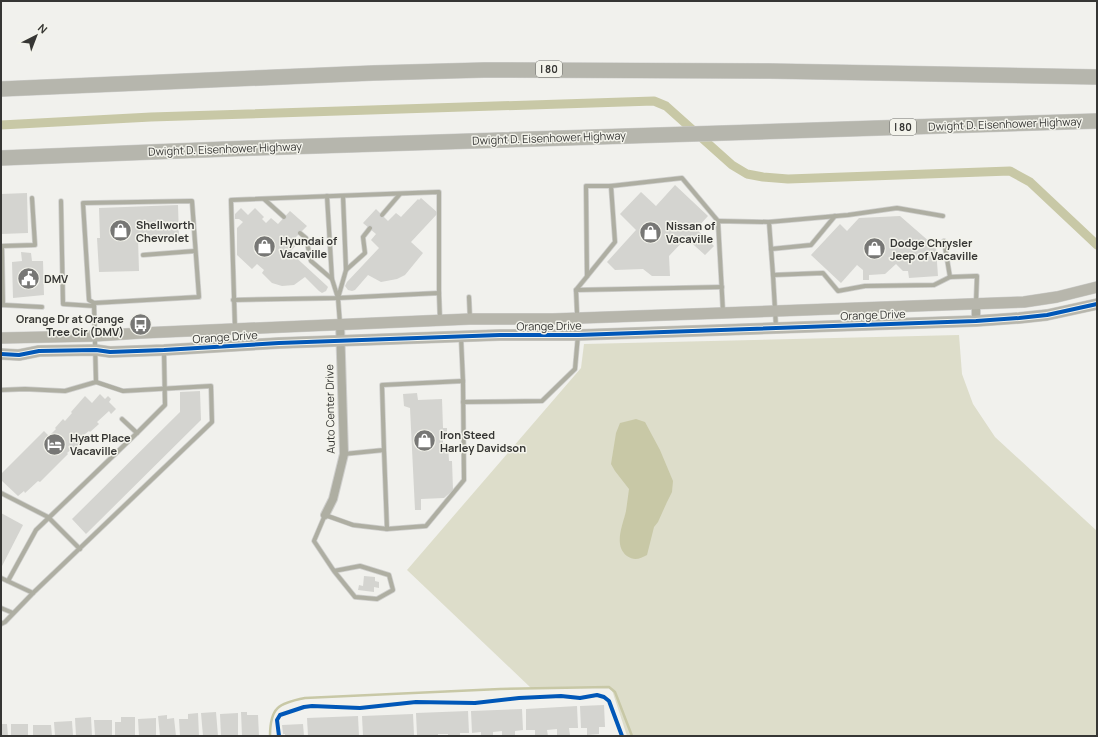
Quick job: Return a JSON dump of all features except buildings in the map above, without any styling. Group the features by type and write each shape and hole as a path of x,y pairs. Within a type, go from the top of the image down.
{"highway":[{"name":"I 80","path":"1,88 484,70 761,71 1097,77"},
{"name":"Dwight D. Eisenhower Highway","path":"1,158 252,148 1097,121"}],"street":[{"name":"Orange Drive","path":"1,338 95,336 141,332 440,320 577,318 976,304 1038,300 1097,287"},
{"path":"976,304 976,321"},
{"name":"Orange Drive","path":"1,354 19,355 39,351 96,350 110,352 461,337 578,335 976,321 1047,315 1097,304"},
{"name":"Auto Center Drive","path":"325,516 333,498 344,454 340,324"}],"lane":[{"path":"587,276 586,186 611,186 682,178 718,221 723,313"},
{"path":"464,402 542,401 575,369 578,335 576,290 615,242 611,186"},
{"path":"235,329 231,200 439,192 440,320"},
{"path":"382,214 400,194"},
{"path":"327,196 332,279 338,298 340,324"},
{"path":"338,298 346,270 343,196"},
{"path":"32,198 35,245 2,246 2,305 42,307"},
{"path":"264,199 284,217"},
{"path":"61,201 63,304 94,305 199,297 192,201 84,203 89,300 94,305 96,382"},
{"path":"718,221 769,222 835,216 897,208 943,216"},
{"path":"771,249 811,245 835,216"},
{"path":"769,222 776,328"},
{"path":"346,270 365,253 362,237 370,228"},
{"path":"300,233 306,238 311,261 332,279"},
{"path":"944,241 950,277"},
{"path":"143,255 195,251"},
{"path":"773,276 823,273 838,291 865,286 934,285 950,277 977,276 976,304"},
{"path":"576,290 722,287"},
{"path":"233,300 338,298 439,293"},
{"path":"469,297 470,319"},
{"path":"334,571 360,566 389,575 393,590 377,599 355,597 334,571 314,542 325,516 353,525 387,529 426,526 464,480 464,402 461,337"},
{"path":"8,581 36,530 165,405 164,350"},
{"path":"387,529 382,385 463,381"},
{"path":"1,390 25,389 65,391 96,382 123,390 211,386 212,422 1,624"},
{"path":"122,419 137,433"},
{"path":"344,454 384,450"},
{"path":"1,493 48,517 80,549"},
{"path":"1,578 33,593"},
{"path":"1,608 13,613"}],"shaded area":[{"path":"959,335 962,374 973,404 995,437 1097,531 1097,736 627,736 611,687 531,688 407,570 581,368 584,344"},
{"path":"636,419 645,422 660,450 673,481 672,492 658,522 654,527 647,555 635,559 627,556 623,551 620,541 621,528 626,511 629,489 611,464 616,433 620,423"}],"waterway":[{"path":"1,125 151,117 654,101 666,106 732,165 747,174 788,179 1010,171 1030,182 1097,245"},
{"path":"270,736 270,727 277,708 288,702 305,698 500,689 609,687 615,692 632,736"}],"cycle path":[{"path":"1,354 19,355 39,351 96,350 110,352 164,350 279,343 500,335 578,335 976,321 1047,315 1097,304"},
{"path":"279,736 277,720 280,715 304,707 360,708 416,702 475,703 519,698 561,696 580,698 597,695 604,697 609,701 622,736"}],"place":[{"name":"Shellworth Chevrolet","path":"121,231"},
{"name":"Nissan of Vacaville","path":"651,232"},
{"name":"Hyundai of Vacaville","path":"265,247"},
{"name":"Dodge Chrysler Jeep of Vacaville","path":"874,249"},
{"name":"DMV","path":"28,279"},
{"name":"Orange Dr at Orange Tree Cir (DMV)","path":"140,325"},
{"name":"Iron Steed Harley Davidson","path":"425,441"},
{"name":"Hyatt Place Vacaville","path":"54,444"}]}
